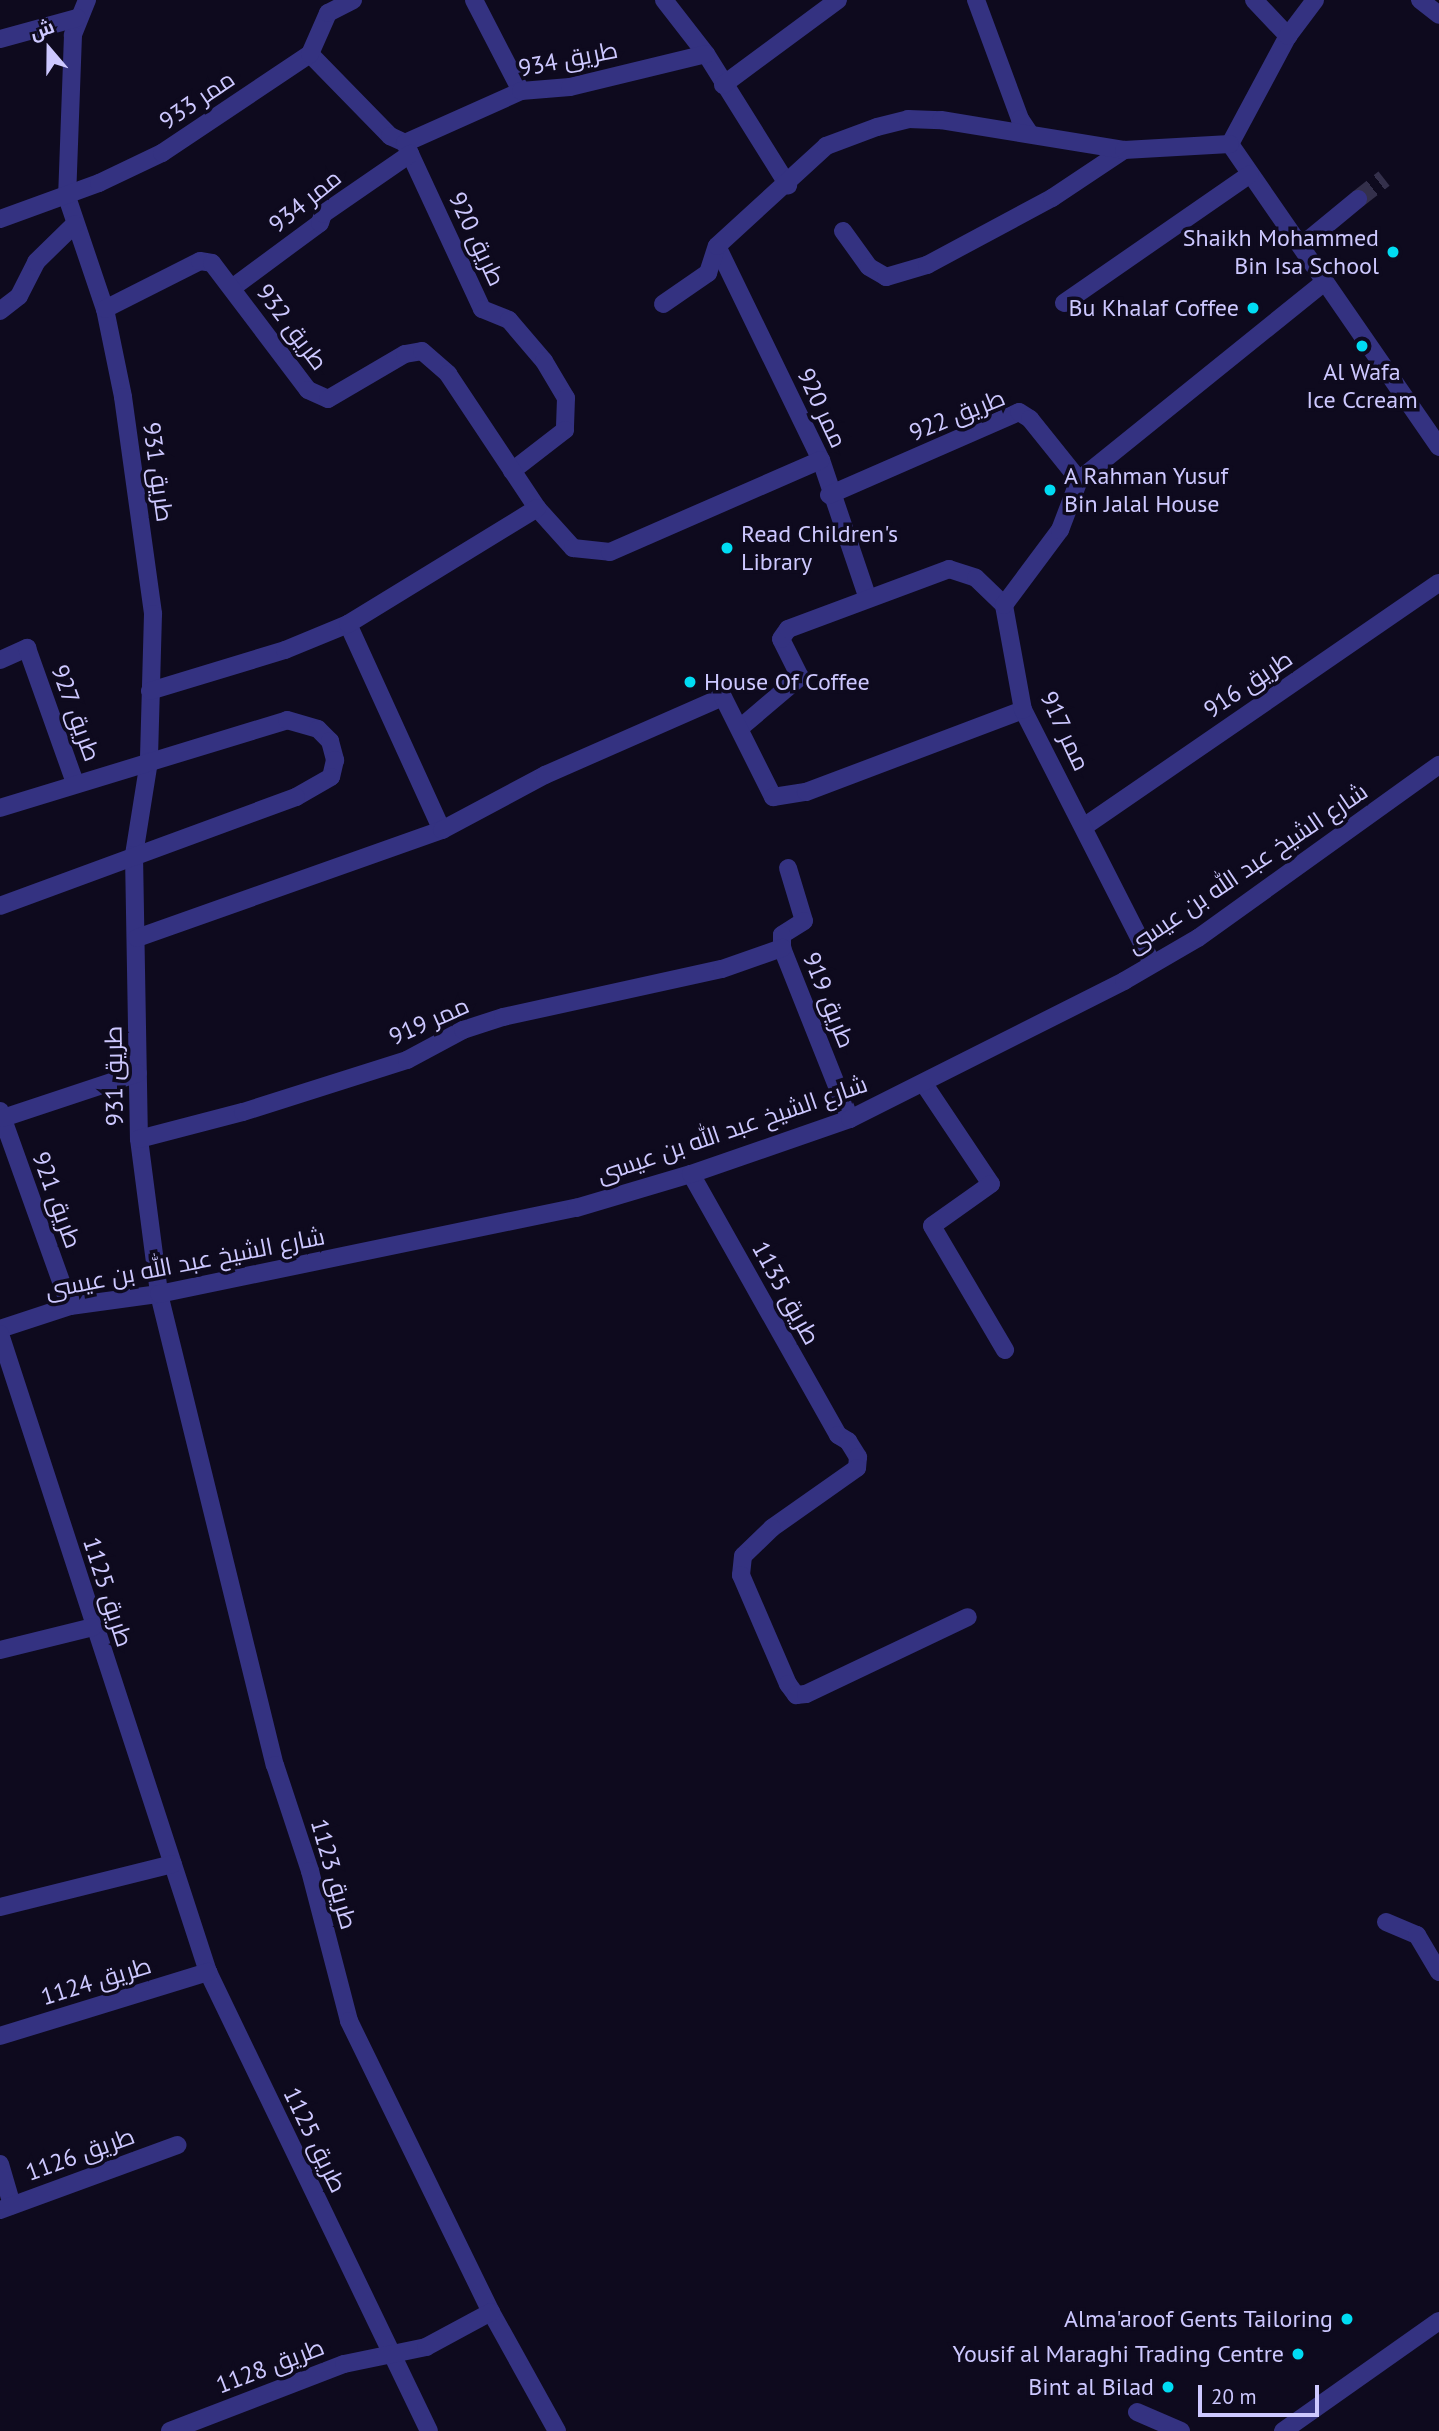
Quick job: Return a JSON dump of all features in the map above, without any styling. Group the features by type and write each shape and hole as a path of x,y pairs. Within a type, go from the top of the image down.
{"street":[{"path":"0,39 77,18 86,0"},
{"path":"310,54 328,13 354,0"},
{"path":"474,0 521,91"},
{"path":"664,0 706,54 788,185"},
{"path":"723,85 838,0"},
{"path":"976,0 1020,120 1030,134"},
{"path":"1254,0 1288,36"},
{"path":"1230,144 1288,36 1315,0"},
{"path":"1420,0 1439,15"},
{"name":"طريق 931","path":"77,18 67,197 105,309 122,397 153,614 149,761 134,855 139,1139 159,1294"},
{"name":"طريق 920","path":"310,54 390,136 407,148 482,309 509,320 544,361 566,398 565,430 512,471"},
{"name":"ممر 933","path":"0,219 67,197 162,153 310,54"},
{"name":"طريق 934","path":"407,148 521,91 570,87 706,54"},
{"path":"663,304 708,273 718,246 788,185 826,146 908,119 941,120 1124,150 1230,144"},
{"path":"1230,144 1439,447"},
{"name":"ممر 934","path":"232,288 320,223 323,214 407,148"},
{"path":"843,231 869,267 886,277 927,265 1052,198 1124,150"},
{"path":"1064,303 1250,174"},
{"path":"1301,246 1358,199"},
{"path":"0,311 19,296 36,262 75,224"},
{"name":"ممر 920","path":"718,246 821,460 829,495 867,596"},
{"name":"طريق 932","path":"105,309 200,261 212,264 316,397 328,400 405,354 422,351 436,359 537,508 573,548 610,552 821,460"},
{"path":"740,728 800,677 781,639 788,629 867,596 949,569 976,578 1004,605 1060,530 1079,480 1324,282"},
{"name":"طريق 922","path":"829,495 1019,412 1030,419 1079,480"},
{"path":"150,691 285,650 348,624 537,508"},
{"name":"طريق 916","path":"1085,826 1439,583"},
{"name":"ممر 917","path":"1004,605 1023,710 1085,826 1152,963"},
{"path":"348,624 442,830"},
{"name":"طريق 927","path":"0,660 27,648 75,783"},
{"path":"137,939 442,830 545,775 723,697 773,797 806,792 1023,710"},
{"path":"0,808 287,720 318,729 330,741 335,760 331,777 306,793 0,906"},
{"name":"شارع الشيخ عبد الله بن عيسى","path":"0,1331 70,1306 159,1294 576,1208 691,1174 850,1119 924,1084 1198,937 1439,765"},
{"name":"طريق 919","path":"788,868 804,921 782,935 782,948 850,1119"},
{"name":"ممر 919","path":"139,1139 243,1112 407,1060 463,1030 503,1017 722,969 782,948"},
{"path":"1,1114 138,1073"},
{"path":"924,1084 991,1184 933,1226 1005,1350"},
{"name":"طريق 921","path":"1,1114 6,1150 70,1306"},
{"name":"طريق 1135","path":"691,1174 838,1435 851,1445 858,1457 857,1468 772,1528 743,1556 741,1575 788,1684 796,1695 806,1694 968,1617"},
{"name":"طريق 1123","path":"159,1294 275,1765 310,1871 349,2021 491,2312 557,2431"},
{"name":"طريق 1125","path":"0,1331 93,1627 208,1972 429,2431"},
{"path":"0,1650 93,1627"},
{"path":"0,1908 173,1864"},
{"path":"1386,1922 1417,1935 1439,1972"},
{"name":"طريق 1124","path":"0,2036 208,1972"},
{"name":"طريق 1126","path":"6,2208 178,2145"},
{"path":"0,2164 6,2208"},
{"name":"طريق 1128","path":"170,2431 323,2371 391,2356 461,2332 491,2312"},
{"path":"1283,2431 1439,2321"},
{"path":"1137,2412 1181,2431"}],"tunnel":[{"path":"1358,199 1384,179"}],"place":[{"name":"Shaikh Mohammed Bin Isa School","path":"1393,252"},
{"name":"Bu Khalaf Coffee","path":"1253,308"},
{"name":"Al Wafa Ice Ccream","path":"1362,346"},
{"name":"A Rahman Yusuf Bin Jalal House","path":"1050,490"},
{"name":"Read Children's Library","path":"727,548"},
{"name":"House Of Coffee","path":"690,682"},
{"name":"Alma'aroof Gents Tailoring","path":"1347,2319"},
{"name":"Yousif al Maraghi Trading Centre","path":"1298,2354"},
{"name":"Bint al Bilad","path":"1168,2387"}]}
